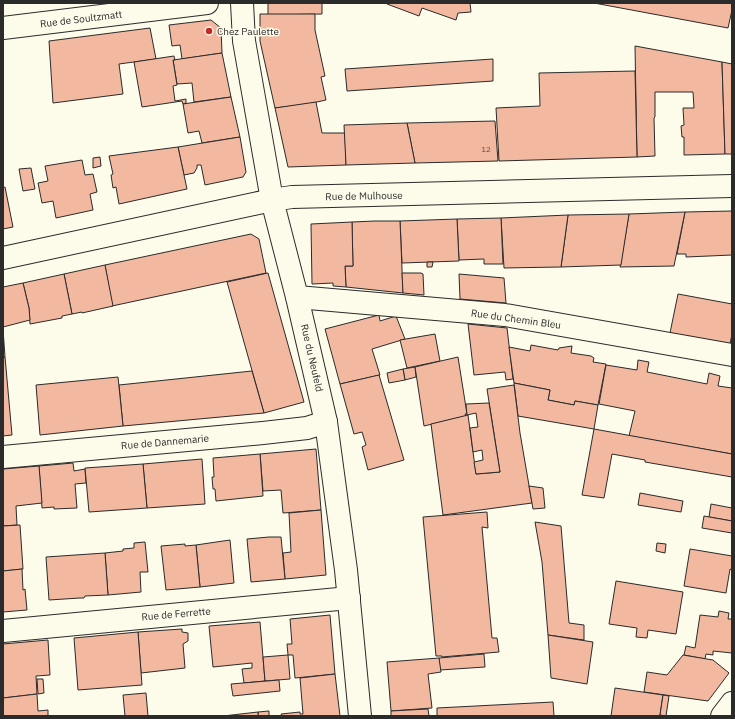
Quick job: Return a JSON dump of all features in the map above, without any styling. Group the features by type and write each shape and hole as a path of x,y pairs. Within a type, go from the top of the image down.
{"street":[{"name":"Rue de Soultzmatt","path":"3,28 207,3"},
{"name":"Rue du Neufeld","path":"242,3 244,41 272,200 297,297 326,422 349,598 360,716"},
{"name":"Rue de Mulhouse","path":"3,258 292,197 732,186"},
{"name":"Rue du Chemin Bleu","path":"297,297 505,315 732,355"},
{"name":"Rue de Dannemarie","path":"3,456 263,433 307,428 326,422"},
{"name":"Rue de Ferrette","path":"3,630 349,598"},
{"path":"722,716 732,703"}],"building":[{"path":"268,3 322,3 322,14 268,15"},
{"path":"470,3 471,12 458,13 456,20 422,8 419,16 387,4"},
{"path":"594,3 732,3 732,10 728,28"},
{"path":"260,14 315,14 315,30 325,76 321,77 326,100 275,108 260,41"},
{"path":"211,20 221,28 222,53 182,59 180,45 172,46 169,25"},
{"path":"150,28 156,59 119,64 123,94 53,103 49,41"},
{"path":"635,46 722,62 725,154 684,155 684,137 682,137 681,126 684,125 683,108 694,108 693,92 655,92 655,156 637,157"},
{"path":"222,53 231,97 194,102 192,83 177,84 173,60"},
{"path":"174,56 175,60 173,60 177,85 173,86 175,101 186,99 186,103 183,104 182,101 142,107 134,62"},
{"path":"493,59 493,81 347,91 345,69"},
{"path":"722,62 732,64 732,154 725,154"},
{"path":"635,71 637,157 499,161 496,108 540,106 539,73"},
{"path":"231,97 240,137 202,143 199,131 188,133 183,104"},
{"path":"316,102 322,133 345,133 346,165 288,167 275,108"},
{"path":"495,121 498,161 415,163 407,123"},
{"path":"407,123 415,163 346,165 344,125"},
{"path":"240,137 246,172 243,177 205,185 201,165 197,165 194,173 184,175 178,147"},
{"path":"178,147 187,189 119,204 116,187 113,188 111,175 113,174 109,156"},
{"path":"100,157 101,166 93,168 93,158"},
{"path":"82,160 85,175 93,174 97,192 90,194 93,210 56,218 53,201 42,203 38,183 48,181 45,166"},
{"path":"31,168 35,189 23,191 19,169"},
{"path":"5,187 13,227 3,229 3,188"},
{"path":"732,211 732,255 686,257 686,254 677,254 685,212"},
{"path":"685,212 674,266 620,267 629,214"},
{"path":"629,214 621,265 561,267 568,215"},
{"path":"568,215 561,267 504,268 501,218"},
{"path":"501,218 503,264 484,264 484,259 459,260 457,219"},
{"path":"457,219 459,261 402,263 400,221"},
{"path":"400,221 403,293 346,287 345,266 353,266 352,222"},
{"path":"352,222 353,266 345,266 346,287 333,286 333,283 312,284 311,224"},
{"path":"251,234 259,239 266,273 112,306 105,265"},
{"path":"427,262 433,262 432,267 427,267"},
{"path":"105,265 113,306 72,314 64,274"},
{"path":"268,273 304,402 264,413 227,282"},
{"path":"402,273 423,274 424,295 403,293"},
{"path":"64,274 72,314 62,316 62,318 30,324 29,308 23,283"},
{"path":"459,274 504,278 506,303 460,299"},
{"path":"23,283 29,308 30,320 3,327 3,287"},
{"path":"678,294 732,304 732,334 730,344 670,333"},
{"path":"379,315 380,321 396,316 405,339 372,349 380,375 340,384 325,329"},
{"path":"468,324 507,328 513,379 506,380 505,372 474,375"},
{"path":"3,329 5,357 3,358"},
{"path":"435,334 440,361 407,368 400,340"},
{"path":"531,345 558,350 559,348 572,346 571,353 591,356 594,358 593,362 606,364 598,405 575,401 574,405 548,400 550,390 514,383 509,347 530,351"},
{"path":"5,357 12,435 3,436 3,358"},
{"path":"458,357 467,414 465,414 466,416 424,426 415,367"},
{"path":"638,360 649,362 647,372 707,384 709,373 720,376 718,386 732,388 732,454 629,436 635,411 599,404 606,365 637,370"},
{"path":"415,367 416,377 405,380 403,369"},
{"path":"403,369 405,380 389,383 387,373"},
{"path":"252,371 264,413 123,426 119,385"},
{"path":"379,375 404,460 368,470 362,447 366,445 362,432 354,434 340,384"},
{"path":"118,377 123,426 40,435 36,385"},
{"path":"514,383 550,390 548,400 574,405 575,401 598,405 594,429 518,416"},
{"path":"514,385 520,433 532,503 443,515 431,424 468,415 476,474 500,472 487,389"},
{"path":"489,403 500,472 476,474 474,462 483,460 482,450 473,452 470,428 478,427 476,413 467,415 466,404"},
{"path":"594,429 732,454 732,477 645,462 645,460 612,454 604,498 582,495"},
{"path":"316,449 321,510 283,513 281,490 263,491 260,454"},
{"path":"260,454 263,496 216,501 212,477 214,477 213,458"},
{"path":"202,459 205,504 147,508 143,464"},
{"path":"73,463 74,471 85,469 86,483 75,484 77,508 42,508 39,466"},
{"path":"143,464 147,508 89,512 85,468"},
{"path":"39,466 42,503 16,506 17,525 3,526 3,469"},
{"path":"529,486 543,488 545,508 533,509"},
{"path":"640,493 683,501 681,512 638,505"},
{"path":"711,504 732,508 732,521 709,517"},
{"path":"321,510 326,575 285,579 283,553 291,552 289,513"},
{"path":"487,512 488,528 482,527 492,638 497,638 499,652 442,657 436,656 423,517"},
{"path":"704,516 732,521 732,533 702,528"},
{"path":"535,522 561,526 569,623 584,625 584,640 548,635 542,562"},
{"path":"20,525 23,569 3,571 3,526"},
{"path":"281,537 285,579 251,582 247,539"},
{"path":"230,540 234,583 200,587 196,545"},
{"path":"145,542 148,572 140,572 141,592 108,595 105,553 134,548 134,543"},
{"path":"657,543 666,544 665,553 656,551"},
{"path":"185,544 185,546 196,545 200,587 166,590 161,546"},
{"path":"690,549 732,556 732,570 730,569 726,593 684,586"},
{"path":"105,553 108,595 49,600 46,557"},
{"path":"22,569 23,590 25,589 27,610 3,612 3,571"},
{"path":"616,581 683,592 676,634 648,630 647,638 636,637 637,628 609,624"},
{"path":"719,611 729,613 728,619 732,619 732,653 713,651 713,655 706,654 705,659 684,655 686,646 695,648 700,615 718,617"},
{"path":"330,615 335,674 295,678 293,655 288,655 287,644 292,644 290,619"},
{"path":"260,622 265,681 244,683 242,669 252,668 252,663 213,667 209,626"},
{"path":"182,629 182,632 188,633 188,641 183,644 185,668 141,673 138,632"},
{"path":"138,632 142,685 78,690 74,638"},
{"path":"548,635 593,642 587,684 551,678"},
{"path":"48,640 50,675 36,676 37,694 3,698 3,644"},
{"path":"484,654 485,667 440,670 439,658"},
{"path":"288,655 290,679 265,681 263,657"},
{"path":"683,655 713,660 729,673 708,701 644,692 647,672 667,675"},
{"path":"439,658 441,672 428,674 432,708 391,711 387,662"},
{"path":"335,674 340,716 282,716 281,714 300,712 300,714 303,714 300,678"},
{"path":"37,679 43,679 44,693 38,694"},
{"path":"279,680 280,691 233,696 231,684"},
{"path":"615,688 663,695 660,715 663,716 611,716"},
{"path":"146,693 148,716 125,716 123,695"},
{"path":"37,694 38,711 48,710 48,716 3,716 3,698"},
{"path":"663,695 669,696 666,716 660,715"},
{"path":"553,702 554,716 437,716 437,708"},
{"path":"428,709 429,716 391,716 391,711"},
{"path":"269,711 269,716 258,716 258,712"},
{"path":"258,712 258,716 223,716"}],"place":[{"name":"Chez Paulette","path":"209,31"}]}
